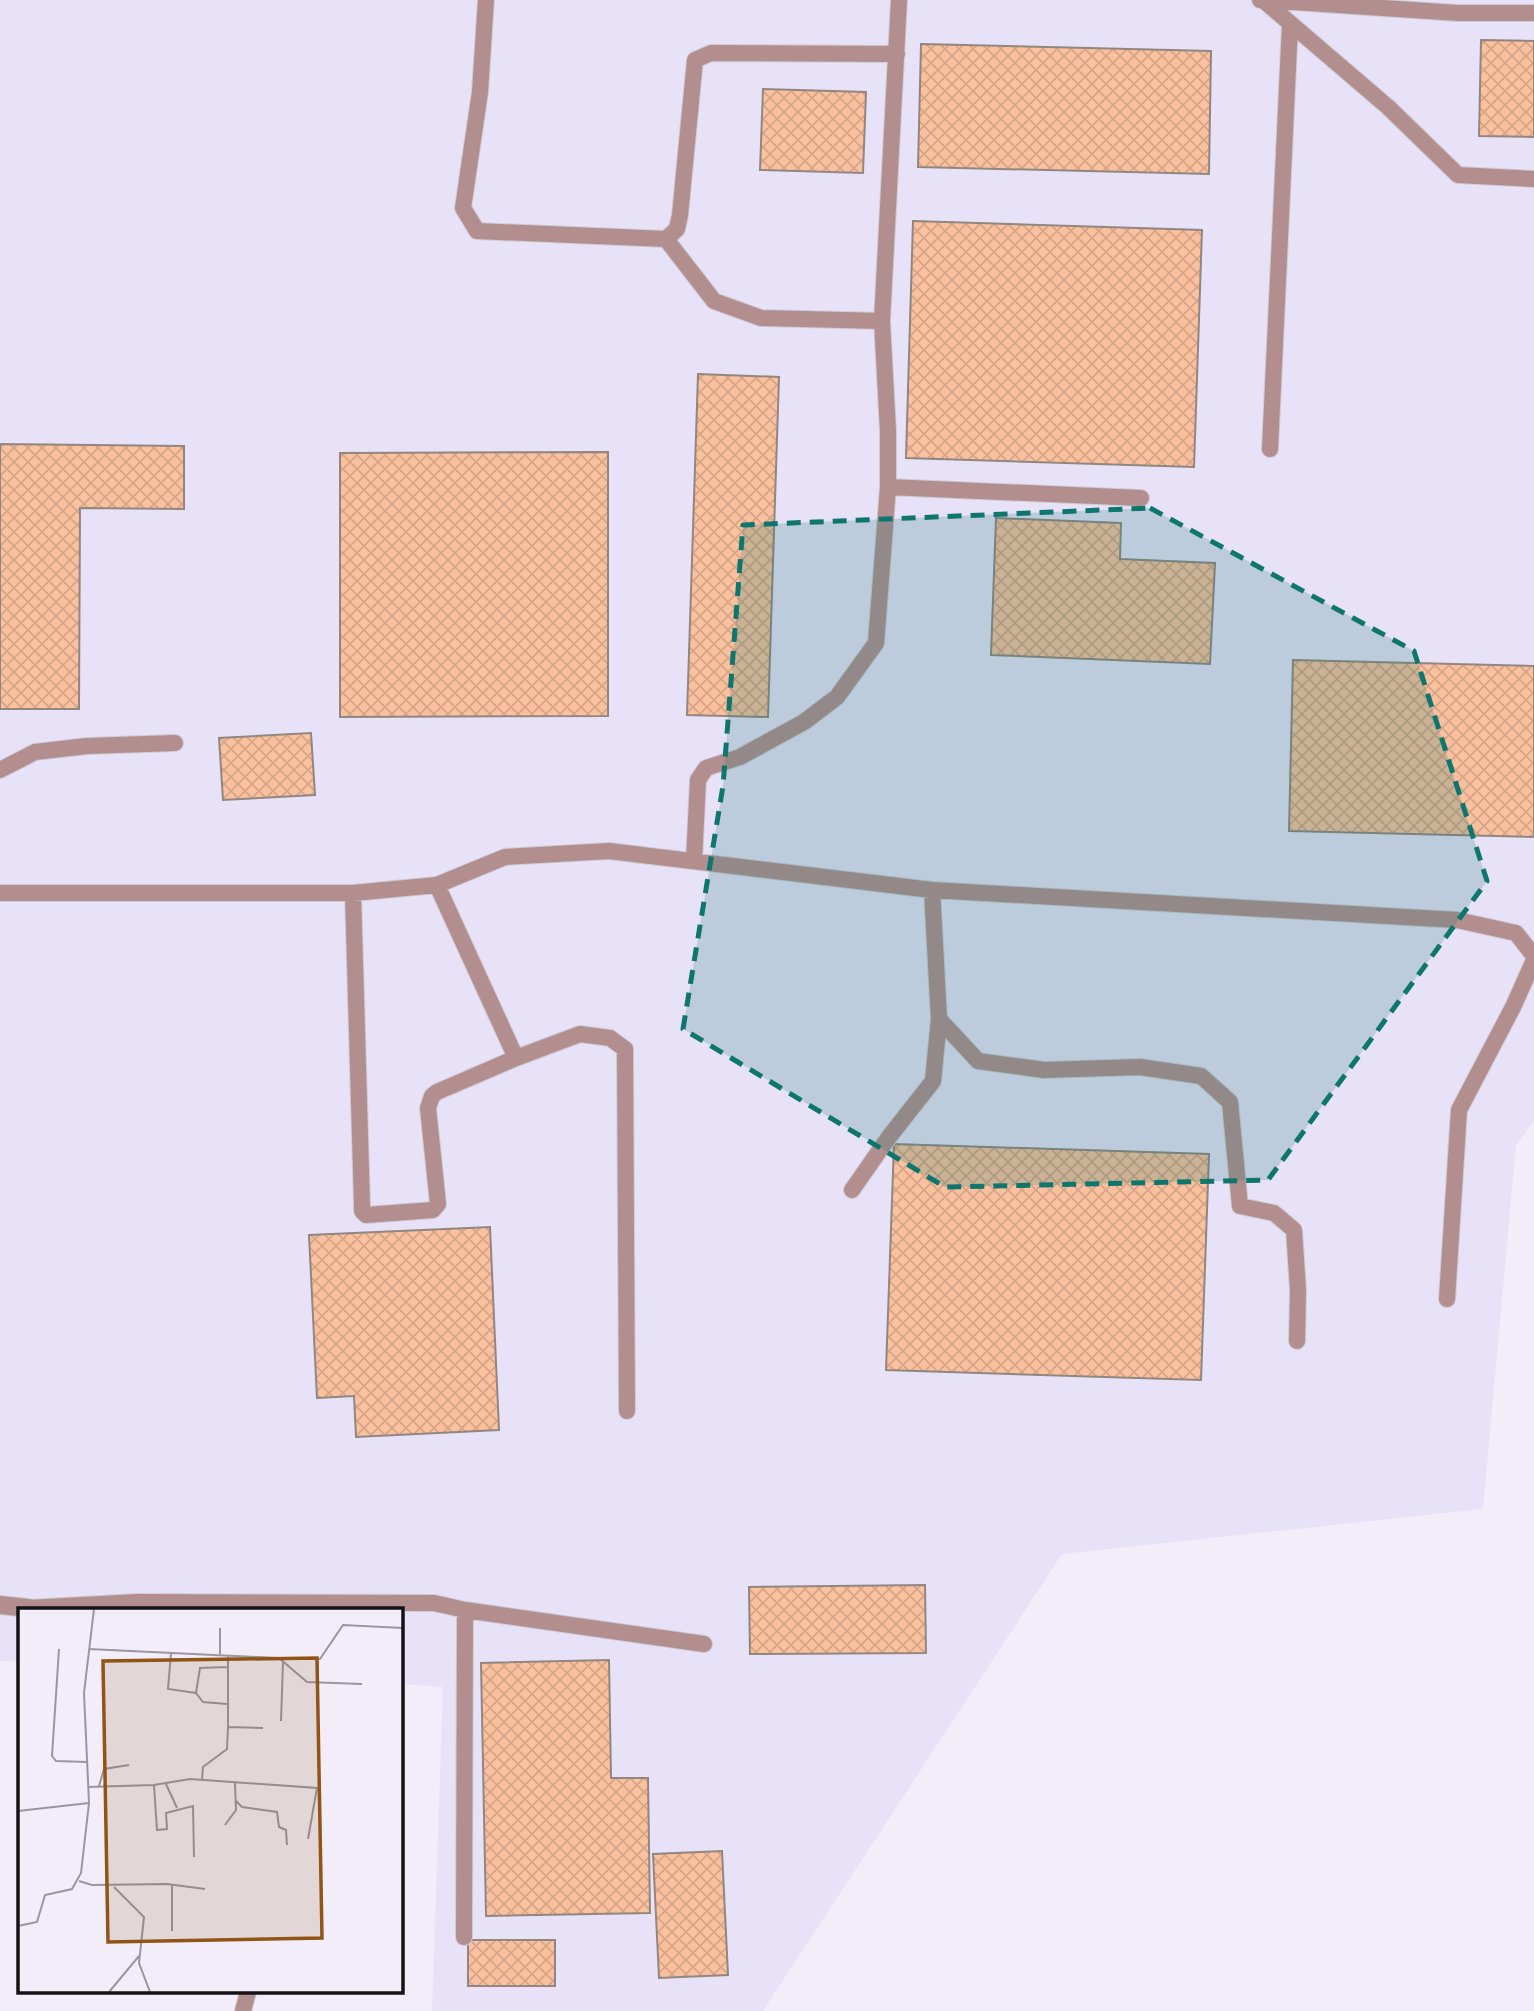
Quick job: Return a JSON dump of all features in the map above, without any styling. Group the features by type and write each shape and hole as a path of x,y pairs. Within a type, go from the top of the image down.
{"street":[{"path":"0,1605 23,1608"}],"lane":[{"path":"486,0 480,92 463,208 477,231 666,239 677,229 680,215 695,60 711,53 897,54"},
{"path":"694,861 698,780 706,768 740,757 804,722 837,697 876,643 888,487 882,321 899,0"},
{"path":"1261,0 1458,13 1534,13"},
{"path":"1261,0 1388,107 1458,175 1534,178"},
{"path":"1270,449 1290,24"},
{"path":"666,239 714,300 761,318 882,321"},
{"path":"888,487 1141,498"},
{"path":"0,771 35,752 86,746 175,743"},
{"path":"0,893 353,893 437,885 505,857 609,851 932,890 1457,920 1516,933 1534,958 1513,1007 1459,1110 1447,1299"},
{"path":"437,885 516,1058"},
{"path":"852,1190 933,1081 939,1019 932,890"},
{"path":"353,893 362,1211 366,1215 433,1210 437,1207 428,1108 437,1091 580,1034 610,1038 625,1049 627,1411"},
{"path":"939,1019 978,1061 1044,1070 1140,1067 1201,1076 1230,1102 1240,1206 1274,1213 1294,1230 1298,1290 1297,1341"},
{"path":"46,1608 137,1602 434,1603 465,1610 704,1644"},
{"path":"464,1937 465,1610"},
{"path":"243,2011 247,1994"}],"highlighted area":[{"path":"1150,508 1414,651 1487,881 1268,1180 945,1187 683,1029 723,786 743,525"}],"shaded area":[{"path":"0,0 1534,0 1534,1121 1516,1145 1483,1509 1062,1554 763,2011 432,2011 443,1687 402,1684 402,1608 18,1608 18,1662 0,1661"}],"building":[{"path":"1481,40 1534,41 1534,137 1479,136"},
{"path":"921,44 1211,51 1209,174 918,167"},
{"path":"763,89 866,92 863,173 760,170"},
{"path":"913,221 1202,230 1194,467 906,458"},
{"path":"698,374 779,377 768,717 687,715"},
{"path":"0,444 184,446 184,509 80,508 79,709 0,709"},
{"path":"608,452 608,716 340,717 340,453"},
{"path":"996,518 1121,523 1120,559 1215,563 1210,664 991,655"},
{"path":"1293,660 1534,666 1534,837 1289,831"},
{"path":"311,733 315,795 223,800 219,738"},
{"path":"894,1144 1209,1154 1201,1380 886,1370"},
{"path":"490,1227 499,1430 356,1437 354,1396 317,1398 309,1235"},
{"path":"925,1585 926,1653 750,1654 749,1587"},
{"path":"609,1660 611,1778 648,1778 650,1913 486,1916 481,1663"},
{"path":"722,1851 728,1975 659,1978 653,1854"},
{"path":"468,1940 555,1940 555,1986 468,1986"}]}
